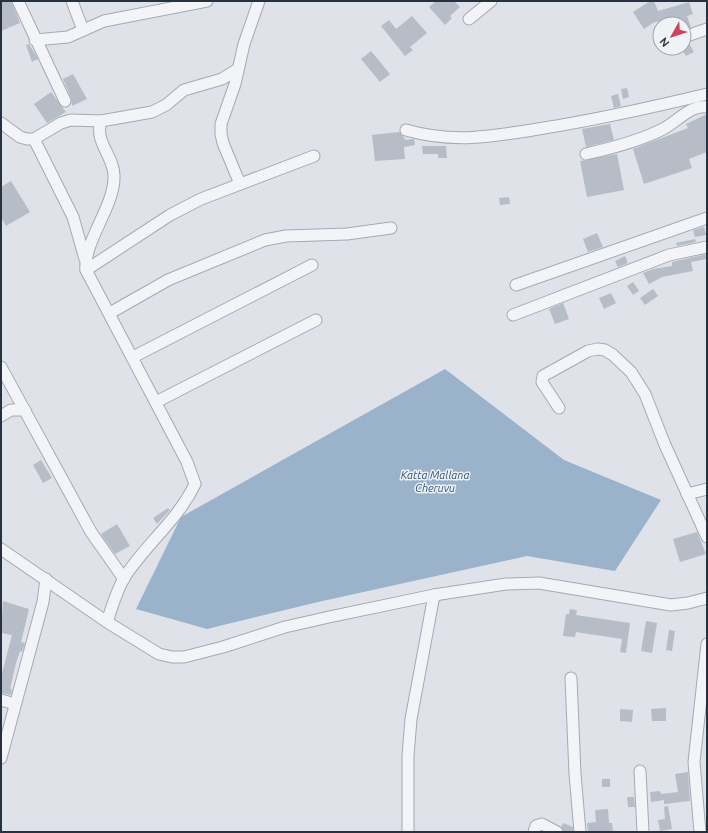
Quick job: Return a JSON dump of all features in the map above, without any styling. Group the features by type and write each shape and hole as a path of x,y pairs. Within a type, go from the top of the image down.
{"street":[{"path":"18,1 65,101"},
{"path":"72,1 82,30"},
{"path":"36,40 68,37 104,21 206,1"},
{"path":"240,184 221,134 221,124 235,84 238,69 259,1"},
{"path":"469,19 491,1"},
{"path":"692,34 707,29"},
{"path":"1,124 20,137 34,139 61,123 71,120 101,121 152,112 166,104 184,90 222,79 238,69"},
{"path":"406,130 437,138 479,138 591,120 707,94"},
{"path":"586,154 624,144 663,129 683,115 702,107 707,107"},
{"path":"86,265 113,188 114,176 112,165 99,135 101,121"},
{"path":"34,139 73,217 86,265 187,462 195,484 167,526 124,579 114,599 107,622"},
{"path":"86,265 170,215 201,199 314,156"},
{"path":"516,285 707,218"},
{"path":"110,312 168,280 265,240 286,236 347,234 391,228"},
{"path":"513,315 669,255 707,248"},
{"path":"133,357 312,265"},
{"path":"156,402 316,320"},
{"path":"559,408 542,382 543,376 588,351 598,348 605,350 630,372 639,383 687,494 706,532"},
{"path":"1,367 91,532 124,579"},
{"path":"1,416 11,410 25,410"},
{"path":"687,494 707,489"},
{"path":"1,551 46,579 107,622 160,654 172,658 184,657 223,647 285,627 434,596 524,582 540,583 670,605 688,603 707,598"},
{"path":"1,758 43,602 46,579"},
{"path":"408,832 408,756 411,719 434,596"},
{"path":"700,832 694,762 707,644"},
{"path":"571,678 575,774 580,832"},
{"path":"1,700 15,704"},
{"path":"640,771 643,832"},
{"path":"534,832 536,826 542,824 557,832"}],"water":[{"name":"Katta Mallana Cheruvu","path":"445,369 564,460 661,500 615,571 527,556 318,602 207,629 136,609 181,517"}],"building":[{"path":"1,1 11,1 20,23 1,31"},
{"path":"436,1 454,1 460,7 450,16 452,18 445,25 429,7"},
{"path":"650,1 654,1 658,11 689,2 693,14 687,16 652,16 652,24 644,29 633,12"},
{"path":"412,16 427,33 410,47 413,50 405,56 381,26 389,20 396,29"},
{"path":"29,44 38,59 32,62 26,45"},
{"path":"371,51 390,74 380,82 361,59"},
{"path":"73,74 87,99 72,106 71,98 63,79"},
{"path":"627,88 629,97 623,99 621,89"},
{"path":"51,92 66,112 47,123 34,104"},
{"path":"618,94 621,106 614,108 611,96"},
{"path":"707,114 707,152 689,159 692,168 644,184 633,149 688,128 686,124"},
{"path":"610,124 614,140 586,147 582,129"},
{"path":"399,132 405,140 414,139 415,145 404,147 405,159 375,161 372,135"},
{"path":"422,146 446,146 447,158 438,158 438,154 423,154"},
{"path":"617,154 624,190 587,197 580,161"},
{"path":"11,181 30,212 6,226 1,217 1,187"},
{"path":"509,197 510,204 500,205 499,198"},
{"path":"704,227 706,235 695,237 693,230"},
{"path":"597,233 603,247 588,252 583,239"},
{"path":"695,239 696,242 677,246 676,243"},
{"path":"707,254 707,259 691,262 693,271 662,277 649,284 643,273 653,269 672,266 672,262"},
{"path":"625,256 628,263 618,267 615,261"},
{"path":"633,282 639,291 633,295 627,286"},
{"path":"653,289 658,296 645,305 640,298"},
{"path":"611,293 616,303 604,309 599,298"},
{"path":"563,303 569,319 555,324 549,309"},
{"path":"41,460 52,478 43,483 33,465"},
{"path":"168,508 170,510 157,524 153,518"},
{"path":"117,524 130,546 115,554 101,534"},
{"path":"697,532 706,554 680,562 673,539"},
{"path":"3,601 29,609 21,642 25,643 22,652 20,651 16,663 10,689 12,689 11,695 1,693 1,677 12,635 1,633"},
{"path":"570,609 577,610 576,615 630,623 626,653 620,652 622,639 576,632 575,637 563,636 566,614 569,614"},
{"path":"646,621 657,623 652,653 641,651"},
{"path":"669,630 675,631 672,651 666,650"},
{"path":"666,708 666,721 652,721 651,709"},
{"path":"620,709 633,710 632,722 620,721"},
{"path":"688,772 690,801 664,804 664,800 651,802 650,792 660,791 661,794 678,792 675,774"},
{"path":"602,779 610,779 610,787 602,787"},
{"path":"627,797 634,797 635,807 628,807"},
{"path":"668,806 672,829 660,831 658,820 665,819 664,807"},
{"path":"608,809 609,823 612,823 613,832 588,832 587,823 596,822 595,810"},
{"path":"563,823 573,827 573,832 564,832 561,827"}]}
